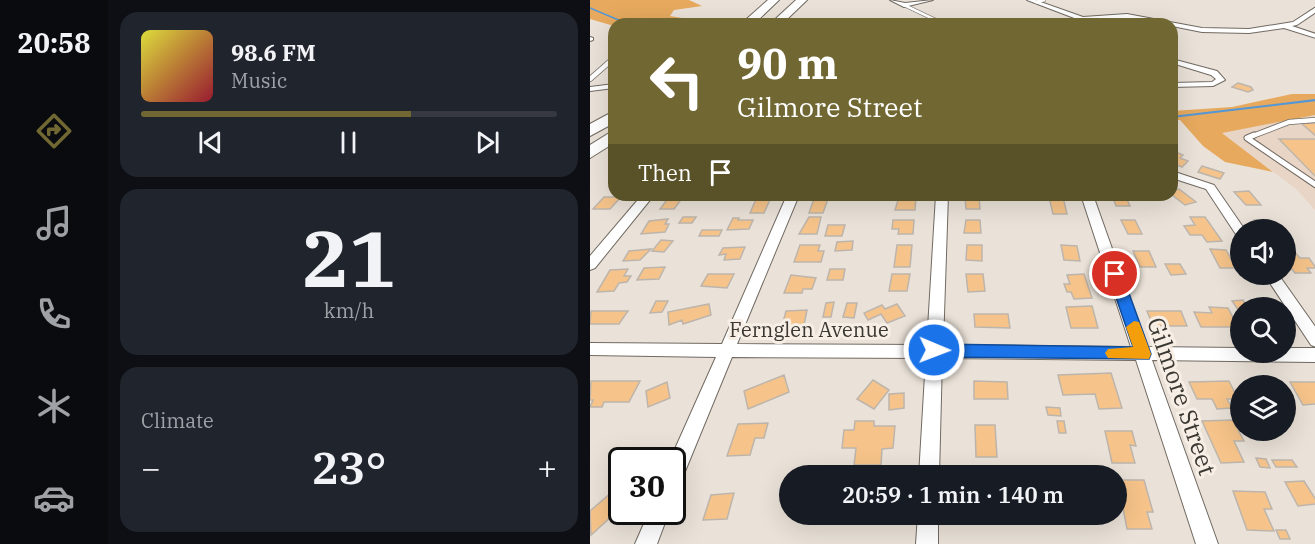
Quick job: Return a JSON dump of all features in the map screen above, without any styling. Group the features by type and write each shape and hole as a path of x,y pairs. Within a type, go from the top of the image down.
{"highway":[{"path":"754,18 774,0"},
{"path":"782,18 802,0"},
{"path":"590,120 608,112"},
{"path":"590,131 608,120"},
{"path":"590,146 608,137"},
{"path":"590,153 608,139"}],"street":[{"path":"893,0 904,5 930,0"},
{"path":"1033,1 1081,18"},
{"path":"1178,29 1241,32 1287,27 1312,17 1316,9"},
{"path":"1098,18 1127,16 1135,18"},
{"path":"1287,27 1316,36"},
{"path":"1178,63 1214,73 1221,80 1212,84 1178,85"},
{"path":"590,89 608,87"},
{"path":"1178,176 1210,187 1232,219"},
{"path":"590,265 643,201"},
{"path":"685,447 790,201"},
{"path":"929,465 942,201"},
{"name":"Gilmore Street","path":"1089,201 1207,544"},
{"path":"1278,285 1316,341"},
{"name":"Fernglen Avenue","path":"590,349 934,350 1316,355"},
{"path":"646,544 654,525"},
{"path":"927,544 928,525"}],"lane":[{"path":"1033,1 1044,0"},
{"path":"904,5 931,18"},
{"path":"590,79 608,63"},
{"path":"1316,120 1289,122 1247,138 1316,184"}],"shaded area":[{"path":"590,0 689,0 702,6 674,10 670,16 682,18 608,18 608,24 590,19"},
{"path":"1292,94 1315,94 1315,115 1222,133 1273,172 1225,162 1203,146 1178,120 1178,111 1232,107"},
{"path":"1315,115 1315,210 1296,189 1221,132"}],"building":[{"path":"1238,83 1251,87 1253,90 1248,92 1232,87"},
{"path":"1301,123 1316,123 1316,136"},
{"path":"1279,139 1316,139 1316,177"},
{"path":"1178,153 1183,155 1180,158 1188,161 1182,167 1178,165"},
{"path":"1202,166 1224,173 1220,179 1198,172"},
{"path":"1178,189 1196,202 1185,205 1178,200"},
{"path":"1249,191 1261,205 1246,205 1234,192"},
{"path":"604,197 608,197 608,201 617,201 610,209 593,209"},
{"path":"666,201 680,201 674,209 660,209"},
{"path":"755,201 769,201 764,213 750,213"},
{"path":"813,201 827,201 823,213 809,213"},
{"path":"898,201 916,201 915,210 895,210"},
{"path":"965,201 979,201 980,209 966,209"},
{"path":"1050,201 1064,201 1067,214 1053,214"},
{"path":"1114,201 1128,201 1130,206 1116,206"},
{"path":"683,217 696,217 692,223 679,223"},
{"path":"809,217 821,217 817,234 799,234"},
{"path":"1190,217 1205,217 1222,241 1207,242 1202,235 1190,235 1184,226 1195,225"},
{"path":"733,218 753,220 749,229 727,230"},
{"path":"668,219 665,224 669,224 665,232 641,234 649,221"},
{"path":"893,220 914,220 913,234 898,234 899,229 892,229"},
{"path":"966,220 980,220 981,233 964,233"},
{"path":"1121,220 1135,220 1142,234 1128,234"},
{"path":"828,225 845,225 842,236 825,236"},
{"path":"702,230 722,230 719,236 699,236"},
{"path":"661,240 673,241 664,252 652,251"},
{"path":"853,241 852,250 835,251 837,242"},
{"path":"800,245 820,245 818,251 824,251 821,262 794,262"},
{"path":"897,245 912,245 910,267 894,267"},
{"path":"967,245 982,245 982,261 966,260"},
{"path":"1061,245 1077,246 1080,261 1064,260"},
{"path":"745,247 740,259 724,260 726,254 719,255 723,248"},
{"path":"651,249 640,260 623,261 629,251"},
{"path":"1210,249 1226,250 1230,257 1230,268 1220,268"},
{"path":"1133,251 1149,251 1156,267 1140,267"},
{"path":"1296,253 1300,258 1309,258 1316,268 1307,268 1311,273 1296,273"},
{"path":"1165,264 1180,264 1186,274 1171,275"},
{"path":"665,267 659,279 637,280 644,268"},
{"path":"628,269 624,276 631,276 627,282 619,283 614,291 597,292 610,270"},
{"path":"830,269 845,269 843,280 827,280"},
{"path":"708,274 734,274 727,288 701,286"},
{"path":"892,274 910,274 907,291 889,291"},
{"path":"966,274 983,274 985,291 968,292"},
{"path":"1084,274 1092,298 1074,299 1071,292 1067,292 1064,284 1070,284 1067,275"},
{"path":"791,275 816,278 812,289 803,289 802,293 784,293"},
{"path":"656,301 668,301 662,312 650,313"},
{"path":"834,302 831,317 823,317 826,303"},
{"path":"847,303 857,303 854,318 843,317"},
{"path":"709,304 711,315 683,324 682,320 669,325 668,312"},
{"path":"897,304 905,316 887,323 881,314 868,320 864,313 882,305 885,309"},
{"path":"1092,306 1098,328 1071,328 1066,307"},
{"path":"1209,307 1228,308 1230,327 1201,327 1194,312 1212,313"},
{"path":"807,310 804,325 782,326 786,311"},
{"path":"591,311 628,311 619,324 590,324"},
{"path":"1147,311 1181,311 1187,326 1153,326"},
{"path":"974,314 1008,314 1010,328 975,327"},
{"path":"1111,373 1122,408 1099,409 1095,394 1063,395 1058,375"},
{"path":"784,375 789,392 748,409 744,391"},
{"path":"873,380 889,390 874,409 857,399"},
{"path":"591,381 640,381 629,402 604,402 602,407 590,407 593,400 590,400"},
{"path":"974,381 1007,382 1008,399 974,399"},
{"path":"1229,381 1230,399 1227,399 1230,408 1217,409 1212,399 1197,399 1189,382"},
{"path":"667,382 670,398 648,407 646,391"},
{"path":"1296,382 1316,382 1316,404 1303,405 1296,393"},
{"path":"904,393 904,408 889,410 889,394"},
{"path":"1046,407 1060,408 1061,416 1048,415"},
{"path":"1230,420 1230,441 1234,441 1244,462 1221,463 1202,421"},
{"path":"855,421 874,421 874,426 895,426 893,448 882,449 881,465 854,465 856,448 842,448 844,430 854,430"},
{"path":"1057,421 1064,421 1066,433 1059,433"},
{"path":"768,423 764,438 755,438 750,455 727,456 738,424"},
{"path":"975,425 995,425 997,457 976,457"},
{"path":"1105,431 1132,431 1136,446 1130,445 1135,463 1112,463"},
{"path":"1256,458 1266,459 1270,468 1260,467"},
{"path":"1272,460 1292,460 1297,467 1276,467"},
{"path":"1127,480 1144,480 1153,512 1147,512 1152,529 1127,529"},
{"path":"1304,481 1316,500 1316,504 1298,506 1285,482"},
{"path":"1233,491 1265,492 1272,509 1264,509 1274,531 1247,530"},
{"path":"734,493 727,519 703,520 711,495"},
{"path":"608,495 608,520 591,535 590,511"},
{"path":"1276,530 1286,530 1290,539 1280,539"}],"waterway":[{"path":"590,8 614,18"},
{"path":"1178,116 1316,100"}],"slow traffic":[{"path":"1113,353 1143,354 1134,327"}],"route":[{"path":"934,350 1143,354 1115,274"}]}
